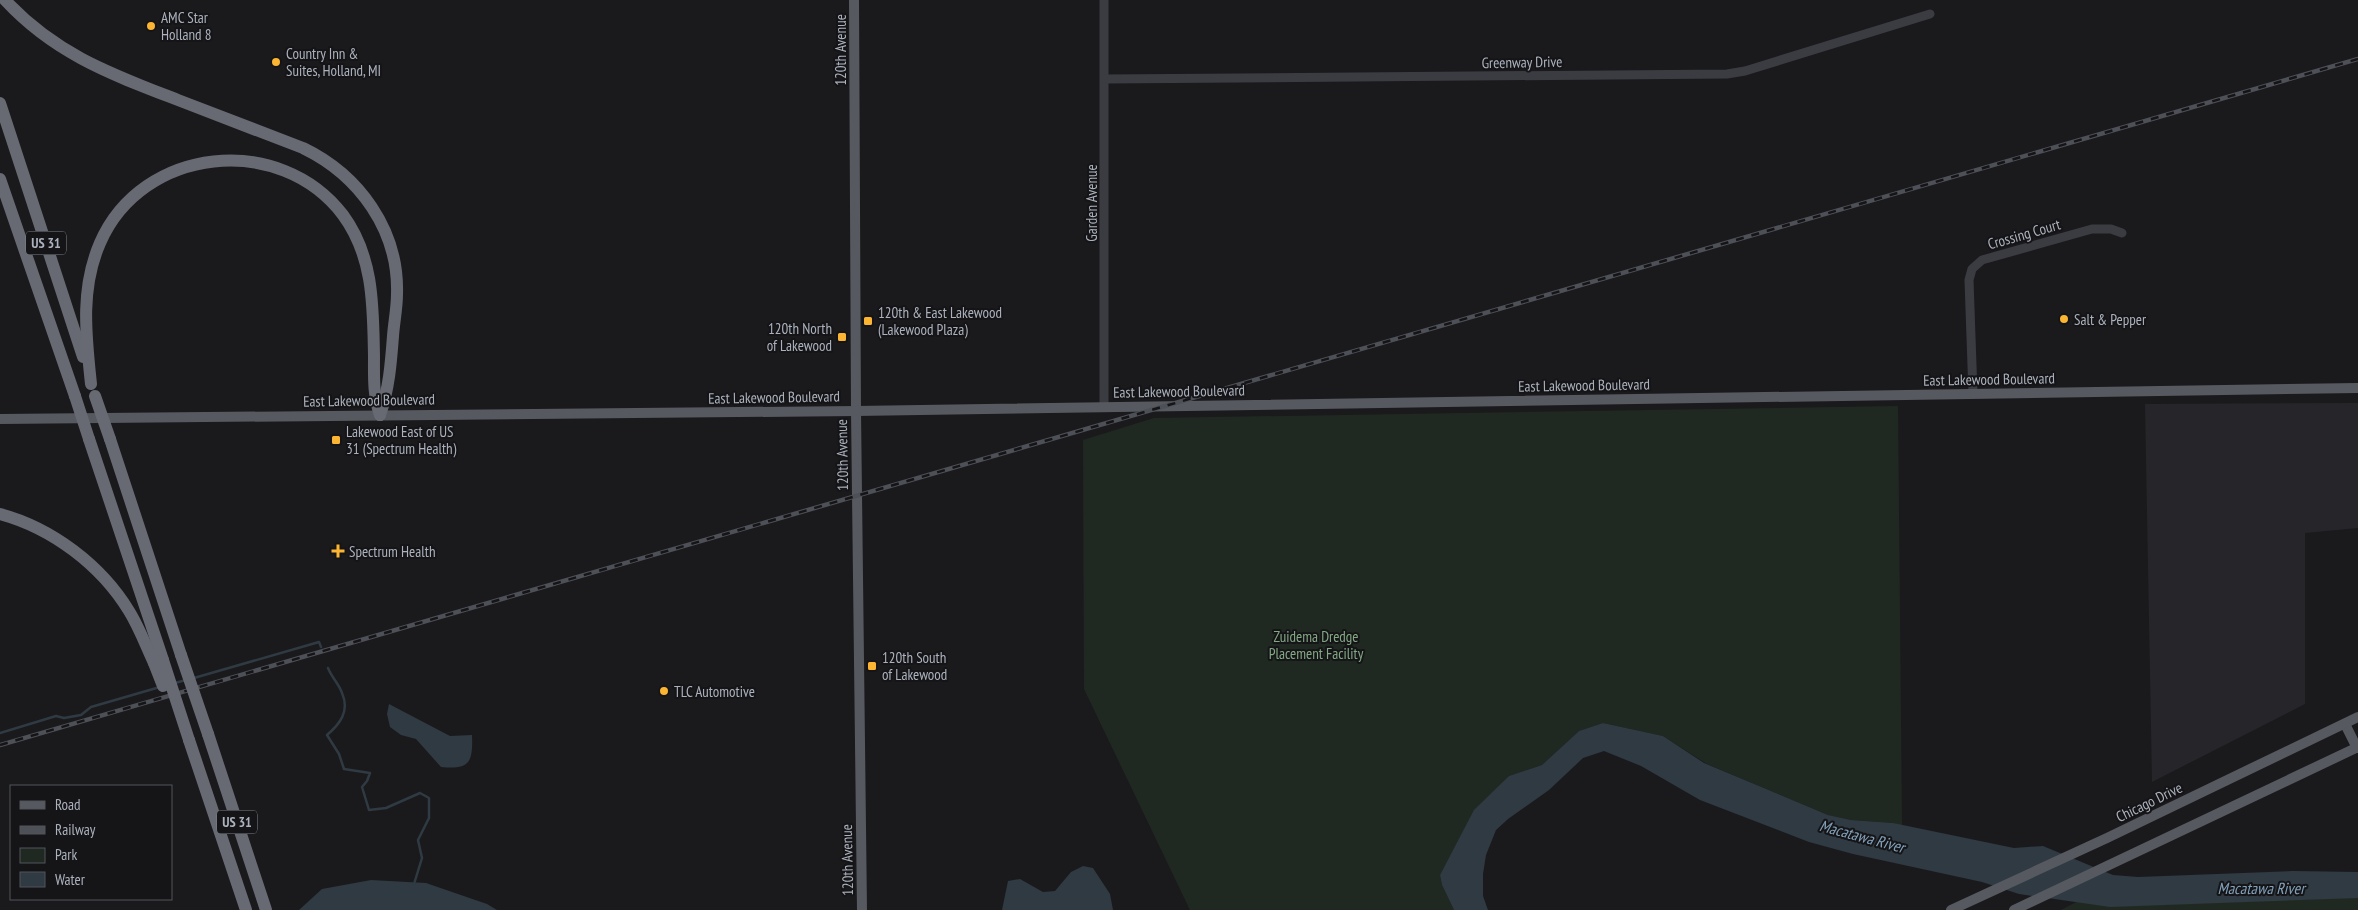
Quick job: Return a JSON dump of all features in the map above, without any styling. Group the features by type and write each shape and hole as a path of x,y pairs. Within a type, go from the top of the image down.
{"highway":[{"path":"5,0 45,37 80,59 124,79 303,148 330,162 353,182 369,201 381,221 396,269 398,294 390,371 386,397 380,415"},
{"name":"US 31","path":"0,103 93,390 266,910"},
{"path":"93,390 86,335 88,280 100,242 114,217 146,186 172,172 212,160 242,160 271,166 300,177 312,185 342,215 357,238 372,288 374,397 380,415"},
{"name":"US 31","path":"0,179 75,396 159,662 184,723 246,910"},
{"path":"0,514 45,532 69,547 89,564 123,603 159,662"}],"main road":[{"name":"120th Avenue","path":"854,0 856,411 862,910"},
{"name":"East Lakewood Boulevard","path":"0,419 856,411 2358,388"},
{"name":"Chicago Drive","path":"1951,910 2073,854 2358,717"},
{"path":"2017,908 2357,748 2345,724"}],"street":[{"name":"Garden Avenue","path":"1104,0 1104,406"},
{"name":"Greenway Drive","path":"1105,79 1727,74 1745,71 1930,14"},
{"name":"Crossing Court","path":"1973,394 1969,280 1976,264 1982,260 2092,229 2111,229 2122,233"}],"shaded area":[{"path":"2358,403 2358,528 2305,533 2305,704 2152,782 2145,404"}],"green space":[{"name":"Zuidema Dredge Placement Facility","path":"1898,406 1902,826 1893,823 1851,820 1828,815 1707,764 1663,736 1603,723 1579,731 1542,765 1509,776 1465,829 1440,875 1442,885 1454,910 1190,910 1084,689 1083,440 1154,418"},
{"path":"2358,888 2358,910 2061,910 2101,889"}],"water":[{"path":"389,704 450,736 472,735 472,752 468,762 458,767 441,767 416,739 401,735 390,727 387,714"},
{"name":"Macatawa River","path":"1603,723 1663,736 1704,763 1828,815 1851,820 1893,823 2014,848 2043,846 2113,875 2138,877 2293,871 2358,872 2358,898 2110,907 2019,894 1982,882 1853,854 1809,842 1700,800 1641,766 1604,751 1583,758 1549,790 1508,819 1496,830 1486,855 1483,874 1483,896 1488,910 1454,910 1442,885 1440,875 1474,810 1509,776 1542,765 1579,731"},
{"path":"1083,866 1093,868 1110,894 1113,910 1002,910 1008,881 1020,879 1043,892 1055,891 1071,872"},
{"path":"371,880 426,883 487,904 497,910 299,910 322,889"}],"waterway":[{"path":"194,678 319,642 321,647"},
{"path":"328,668 341,690 345,706 340,722 327,735 339,754 344,769 370,773 362,787 369,810 386,808 420,793 429,798 429,818 418,840 422,858 414,884"},
{"path":"175,683 186,680"},
{"path":"0,733 56,716 64,718 81,715 91,707 160,687"}],"railway":[{"path":"0,745 2358,59"}],"place":[{"name":"AMC Star Holland 8","path":"151,26"},
{"name":"Country Inn & Suites, Holland, MI","path":"276,62"},
{"name":"Salt & Pepper","path":"2064,319"},
{"name":"120th & East Lakewood (Lakewood Plaza)","path":"868,321"},
{"name":"120th North of Lakewood","path":"842,337"},
{"name":"Lakewood East of US 31 (Spectrum Health)","path":"336,440"},
{"name":"Spectrum Health","path":"338,551"},
{"name":"120th South of Lakewood","path":"872,666"},
{"name":"TLC Automotive","path":"664,691"}]}
